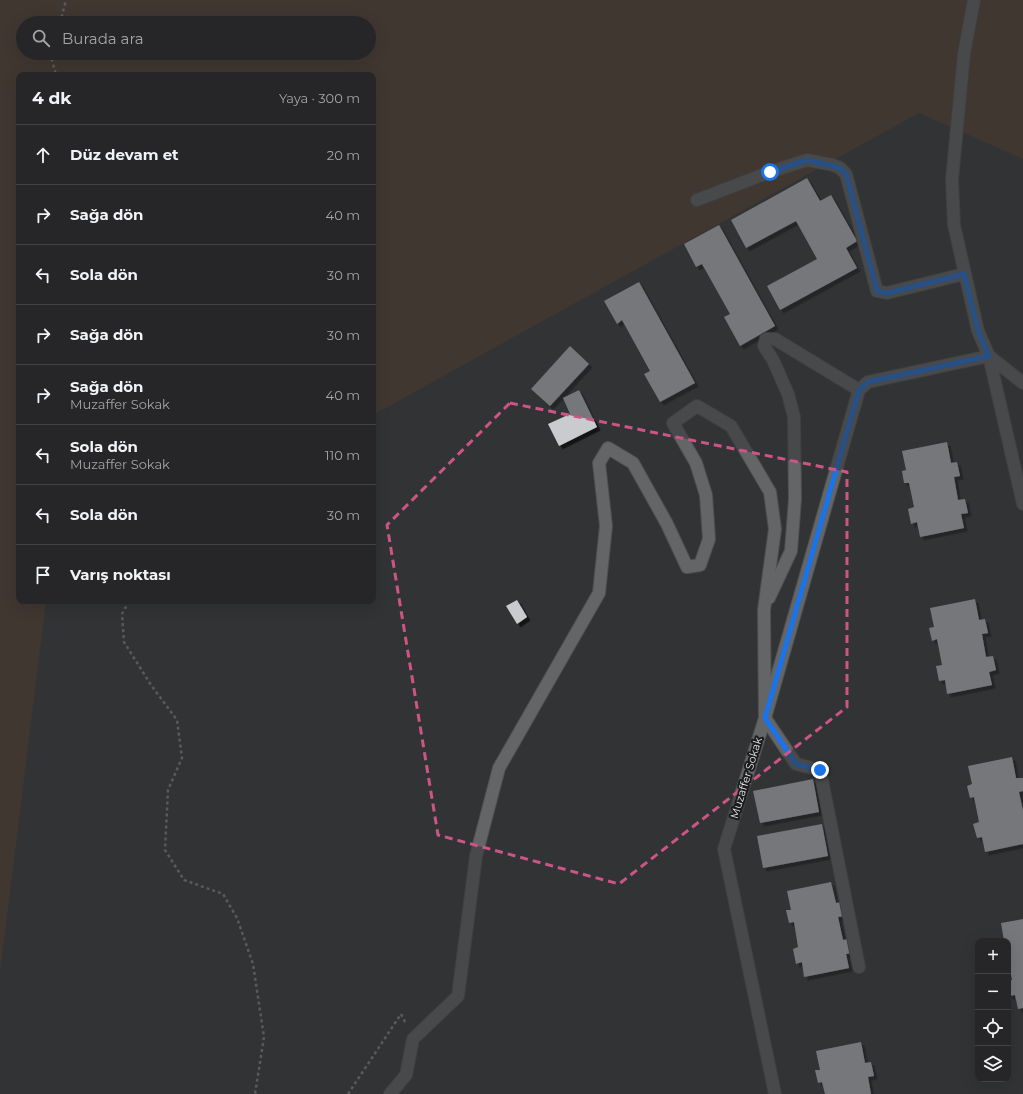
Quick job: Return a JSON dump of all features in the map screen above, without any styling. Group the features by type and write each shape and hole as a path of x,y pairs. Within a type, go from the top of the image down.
{"street":[{"path":"974,0 964,54 952,180 954,225 978,331 989,356 1023,504"},
{"path":"697,200 770,172 807,160 833,165 840,168 846,174 877,291 887,293 964,274"},
{"path":"764,610 791,551 795,498 794,417 788,394 764,346 766,339 775,339 859,390 868,382 989,356"},
{"path":"989,356 1023,383"},
{"name":"Muzaffer Sokak","path":"775,1094 724,849 765,718 859,390"},
{"path":"390,1094 406,1075 413,1039 458,996 476,856 498,768 599,593 606,526 599,463 608,448 633,463 668,524 687,567 700,565 709,539 706,495 696,463 673,423 697,406 731,426 770,492 775,529 764,610 765,718 796,764 820,770 859,967"}],"path":[{"path":"62,16 66,0"},
{"path":"52,60 55,72"},
{"path":"127,604 122,614 124,642 151,685 177,720 182,758 168,790 165,850 184,880 223,894 237,918 253,964 264,1037 255,1094"},
{"path":"348,1094 401,1014 413,1039"}],"highlighted area":[{"path":"510,403 847,472 847,707 619,884 438,835 387,525"}],"shaded area":[{"path":"0,0 1023,0 1023,159 919,113 376,413 376,72 16,72 16,604 46,604 0,974"}],"building":[{"path":"807,178 820,201 831,195 857,241 846,248 857,268 780,310 767,286 817,259 796,221 746,248 731,220"},
{"path":"719,225 775,326 740,346 724,317 730,314 702,264 696,267 684,244"},
{"path":"639,282 695,383 660,402 644,374 650,371 622,320 617,324 604,301"},
{"path":"570,346 589,364 550,406 531,389"},
{"path":"579,390 597,427 559,446 548,424 570,414 563,398"},
{"path":"947,442 951,463 957,462 960,476 954,477 958,500 965,499 968,513 961,514 964,528 920,537 917,522 911,524 908,509 914,507 909,483 904,483 902,471 906,470 902,451"},
{"path":"975,599 979,620 985,619 988,633 982,634 986,657 993,656 996,670 989,672 992,685 947,694 945,680 939,681 936,666 942,665 937,639 932,641 929,628 934,627 930,608"},
{"path":"517,600 527,617 517,624 506,606"},
{"path":"1012,757 1016,778 1023,778 1023,791 1019,792 1023,811 1023,844 985,852 982,837 977,838 973,824 979,822 974,797 970,798 967,786 972,784 968,766"},
{"path":"813,779 819,812 760,823 753,791"},
{"path":"822,824 828,856 763,868 757,836"},
{"path":"831,882 836,903 842,902 845,916 838,917 843,940 849,939 852,953 846,954 849,968 804,977 802,962 796,964 793,949 798,947 794,922 789,923 786,910 791,910 787,891"},
{"path":"1023,919 1023,1008 1018,1009 1015,995 1011,996 1011,938 1004,938 1001,923"},
{"path":"861,1042 865,1063 871,1062 874,1076 868,1077 871,1094 825,1094 822,1082 818,1083 815,1070 820,1070 816,1051"}],"route":[{"path":"770,172 807,160 833,165 840,168 846,174 877,291 887,293 964,274 978,331 989,356 868,382 859,390 765,718 796,764 820,770"}]}
